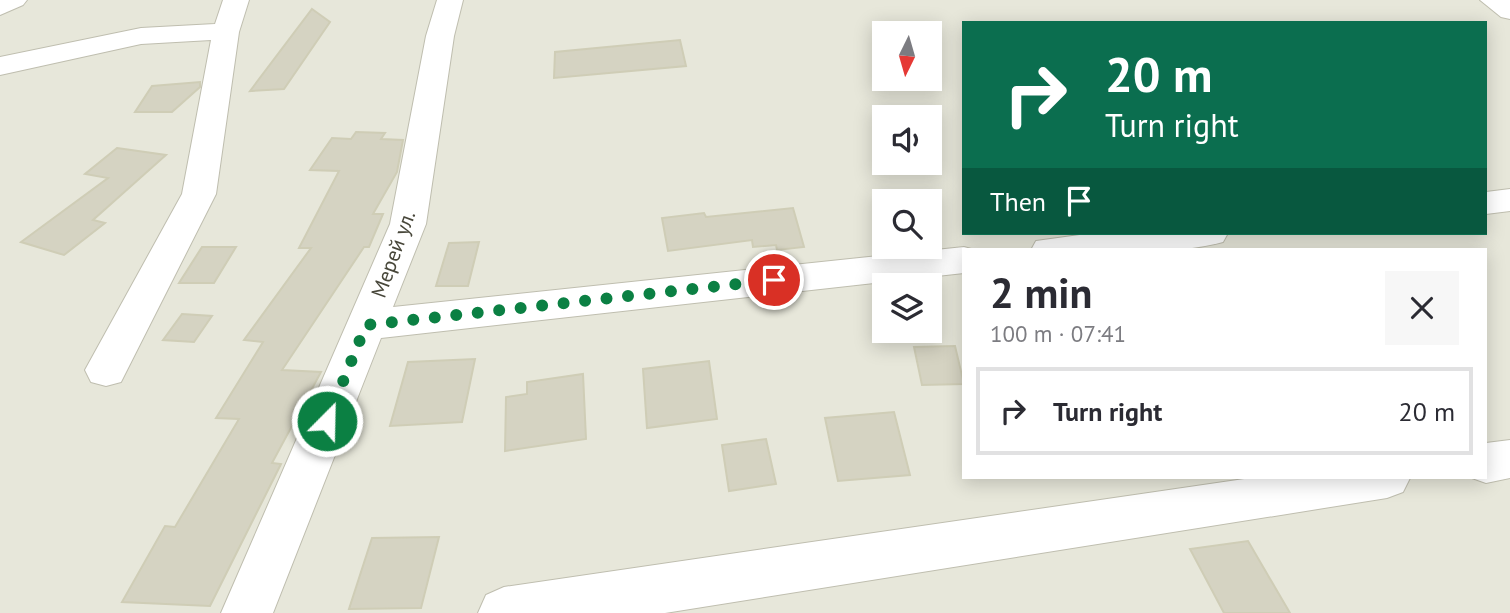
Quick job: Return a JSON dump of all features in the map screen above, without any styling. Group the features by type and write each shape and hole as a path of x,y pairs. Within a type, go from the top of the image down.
{"street":[{"path":"0,7 14,0"},
{"path":"106,370 199,194 226,32 236,0"},
{"name":"Мерей ул.","path":"247,613 408,224 440,36 450,0"},
{"path":"1493,0 1510,11"},
{"path":"0,66 101,43 201,30 226,32"},
{"path":"1487,203 1510,200"},
{"path":"1068,248 1191,235"},
{"path":"366,325 962,260"},
{"path":"1487,463 1510,459"},
{"path":"504,613 1380,479"}],"shaded area":[{"path":"0,0 1510,0 1510,613 0,613"}],"building":[{"path":"312,9 330,22 284,89 250,91"},
{"path":"680,40 686,66 554,78 555,52"},
{"path":"200,82 200,87 172,112 135,112 152,86"},
{"path":"356,132 385,133 381,139 403,140 397,172 373,214 383,214 369,247 364,247 282,370 321,372 272,463 281,464 210,606 122,602 165,526 175,527 239,419 216,418 263,342 244,340 311,248 299,248 339,171 310,170 332,138 351,139"},
{"path":"117,148 166,155 93,220 105,223 64,255 21,242 108,178 85,174"},
{"path":"793,208 804,247 777,250 776,245 753,247 752,240 668,251 662,218 704,213 706,217"},
{"path":"479,242 468,286 436,286 449,243"},
{"path":"202,247 236,247 214,283 179,283"},
{"path":"182,314 212,316 194,342 163,340"},
{"path":"955,346 962,384 922,385 914,347"},
{"path":"475,359 462,422 390,426 408,362"},
{"path":"709,361 717,419 647,428 643,369"},
{"path":"583,374 586,439 505,451 506,397 527,394 527,382"},
{"path":"894,412 910,475 838,481 825,418"},
{"path":"766,439 776,484 729,491 722,445"},
{"path":"439,537 421,608 349,609 372,538"},
{"path":"1248,541 1290,613 1224,613 1190,549"}],"route":[{"path":"327,421 366,325 774,280"}]}
